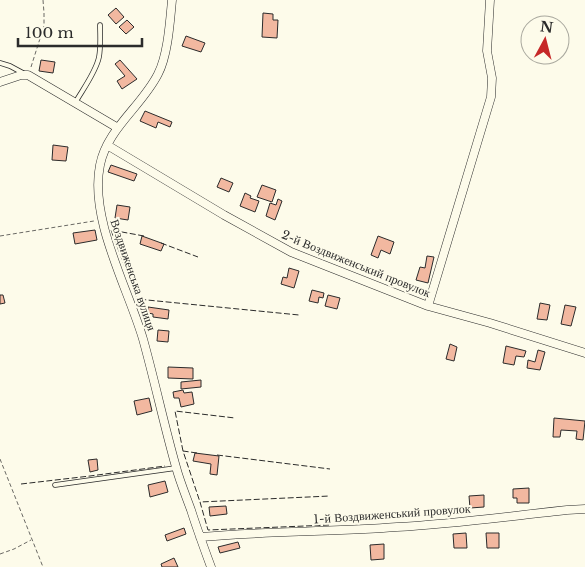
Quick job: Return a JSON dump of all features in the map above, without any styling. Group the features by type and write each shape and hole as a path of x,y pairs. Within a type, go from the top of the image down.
{"street":[{"name":"Воздвиженська вулиця","path":"172,0 165,54 158,74 118,128 102,156 98,176 99,201 108,240 142,337 176,468 209,566"},
{"path":"428,306 491,96 492,78 487,51 490,0"},
{"path":"0,82 21,75 28,76 118,128"},
{"name":"2-й Воздвиженський провулок","path":"107,146 291,252 428,306 585,353"},
{"name":"1-й Воздвиженський провулок","path":"200,537 241,533 264,534 396,527 585,509"}],"lane":[{"path":"75,103 99,58 100,25"},
{"path":"0,63 28,76"},
{"path":"55,485 176,468"}],"path":[{"path":"28,76 44,26 43,0"},
{"path":"0,236 102,220"},
{"path":"0,459 43,567"},
{"path":"0,554 32,539"}],"building":[{"path":"116,8 124,17 116,24 108,15"},
{"path":"263,13 273,14 273,20 278,20 277,38 262,37"},
{"path":"127,20 134,27 126,34 119,27"},
{"path":"186,36 205,43 201,52 182,46"},
{"path":"41,60 55,62 53,73 39,71"},
{"path":"120,60 137,79 122,89 117,81 125,76 115,64"},
{"path":"145,111 172,122 170,127 158,122 156,128 140,121"},
{"path":"53,145 68,147 66,161 52,160"},
{"path":"111,165 137,174 134,181 108,172"},
{"path":"221,178 233,183 229,192 217,187"},
{"path":"262,185 276,190 272,202 257,197"},
{"path":"245,193 251,196 250,198 259,201 255,212 240,206"},
{"path":"278,199 282,201 275,220 266,216 270,203 276,205"},
{"path":"117,205 130,207 128,220 115,218"},
{"path":"95,230 97,240 75,244 73,233"},
{"path":"142,236 164,244 161,251 140,244"},
{"path":"378,236 394,242 390,254 381,250 378,258 371,255"},
{"path":"427,256 434,257 428,283 416,280 420,267 425,268"},
{"path":"289,268 299,271 294,288 281,284 283,277 287,278"},
{"path":"312,290 324,293 323,298 319,297 318,303 309,301"},
{"path":"0,295 3,295 5,303 0,304"},
{"path":"328,295 340,298 337,309 325,306"},
{"path":"540,303 550,305 547,320 537,319"},
{"path":"565,305 576,307 571,326 561,324"},
{"path":"148,307 169,310 168,319 153,317 153,314 148,313"},
{"path":"158,330 169,331 168,342 157,341"},
{"path":"450,344 457,347 454,361 446,359"},
{"path":"506,346 526,351 524,357 516,356 514,365 503,363"},
{"path":"538,350 545,352 540,370 527,368 528,360 535,362"},
{"path":"168,367 193,368 193,379 168,378"},
{"path":"201,380 201,387 181,389 181,382"},
{"path":"183,390 184,393 192,392 194,404 181,407 179,398 174,398 173,392"},
{"path":"149,398 152,411 137,415 134,401"},
{"path":"554,418 585,421 583,440 576,439 577,431 561,430 560,437 553,437"},
{"path":"195,453 219,456 217,475 210,474 211,464 193,461"},
{"path":"97,459 98,470 90,472 88,460"},
{"path":"165,481 168,492 150,497 148,485"},
{"path":"529,488 529,503 517,503 517,498 513,498 513,489"},
{"path":"484,495 484,507 470,508 469,496"},
{"path":"226,506 227,514 210,516 209,507"},
{"path":"184,528 186,534 167,541 165,535"},
{"path":"466,533 467,548 454,548 453,534"},
{"path":"486,533 499,533 499,548 487,548"},
{"path":"238,542 240,548 220,553 218,547"},
{"path":"384,544 384,559 371,560 370,545"},
{"path":"174,558 178,567 162,567 161,564"}],"fence":[{"path":"144,236 111,230 137,299 299,315"},
{"path":"161,243 198,257"},
{"path":"183,451 175,411 235,418"},
{"path":"197,453 183,451 200,502"},
{"path":"217,455 330,469"},
{"path":"21,484 165,466"},
{"path":"329,525 208,530 200,502 330,496"}]}
